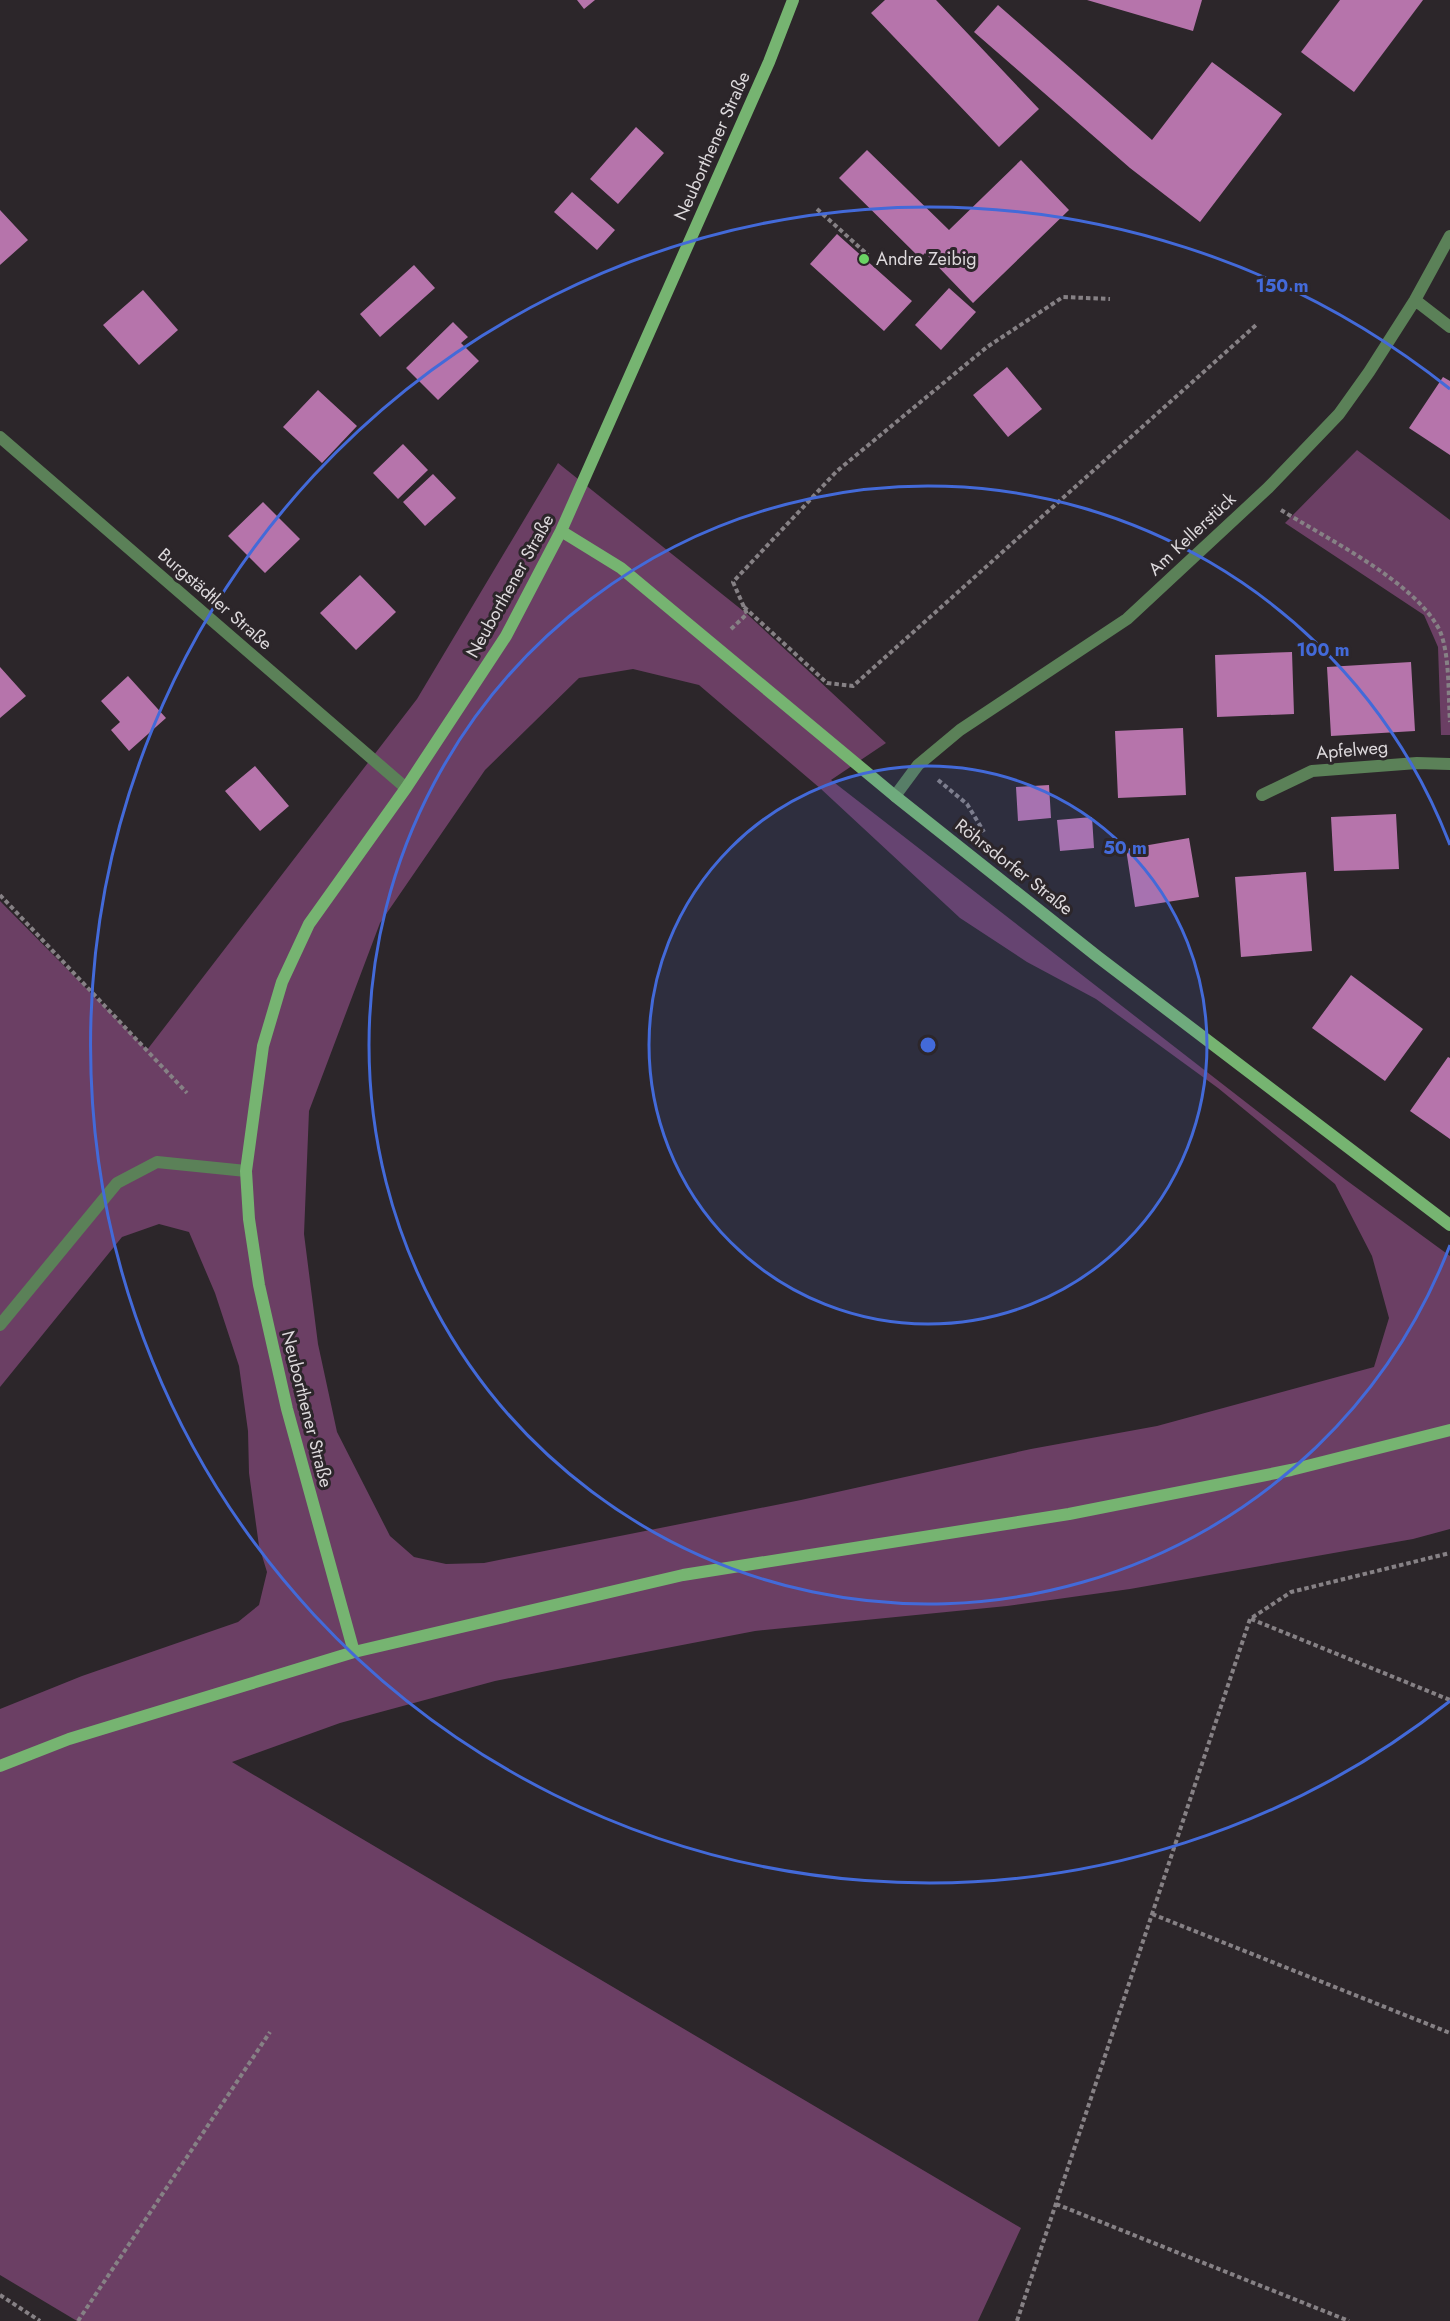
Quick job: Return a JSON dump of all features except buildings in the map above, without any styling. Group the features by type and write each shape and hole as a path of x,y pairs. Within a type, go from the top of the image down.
{"street":[{"name":"Neuborthener Straße","path":"354,1652 287,1409 259,1285 249,1219 246,1171 263,1046 282,982 309,924 406,788 506,636 561,531 746,114 793,0"},
{"name":"Am Kellerstück","path":"895,796 918,765 960,730 1127,619 1259,496 1339,414 1415,300 1450,236"},
{"path":"1415,300 1450,327"},
{"name":"Burgstädtler Straße","path":"0,437 406,788"},
{"name":"Röhrsdorfer Straße","path":"561,531 621,568 895,796 1098,957 1450,1225"},
{"name":"Apfelweg","path":"1262,795 1312,771 1417,763 1450,764"},
{"path":"0,1325 117,1183 157,1162 246,1171"},
{"path":"0,1766 69,1739 354,1652 683,1575 1070,1514 1291,1470 1450,1430"}],"path":[{"path":"817,209 868,255"},
{"path":"714,646 747,614 733,582 837,471 987,347 1063,297 1110,299"},
{"path":"744,607 827,683 853,686 1256,325"},
{"path":"1259,496 1379,571 1422,604 1440,632 1447,662 1450,722"},
{"path":"0,895 186,1093"},
{"path":"1017,2321 1250,1618 1291,1592 1450,1553"},
{"path":"1250,1618 1450,1700"},
{"path":"1152,1914 1450,2033"},
{"path":"78,2321 270,2032"},
{"path":"1056,2204 1348,2321"},
{"path":"0,2295 40,2321"}],"shaded area":[{"path":"1357,450 1450,520 1450,735 1441,735 1438,647 1424,615 1285,523"},
{"path":"558,463 747,614 886,743 831,780 1346,1180 1450,1256 1450,1529 1413,1539 1130,1589 1007,1606 755,1631 495,1681 340,1723 232,1762 1021,2228 978,2321 77,2321 0,2275 0,1709 82,1676 238,1622 259,1605 267,1572 259,1546 249,1473 248,1431 239,1366 215,1293 189,1232 159,1224 122,1237 0,1387 0,901 147,1050 417,699","holes":["633,669 699,685 821,789 960,918 1027,962 1096,999 1218,1088 1335,1184 1372,1256 1389,1318 1374,1367 1157,1426 1031,1449 801,1500 484,1563 446,1564 414,1557 390,1536 337,1432 318,1344 304,1234 309,1111 380,923 485,770 579,678"]}],"place":[{"name":"Andre Zeibig","path":"864,259"}]}
